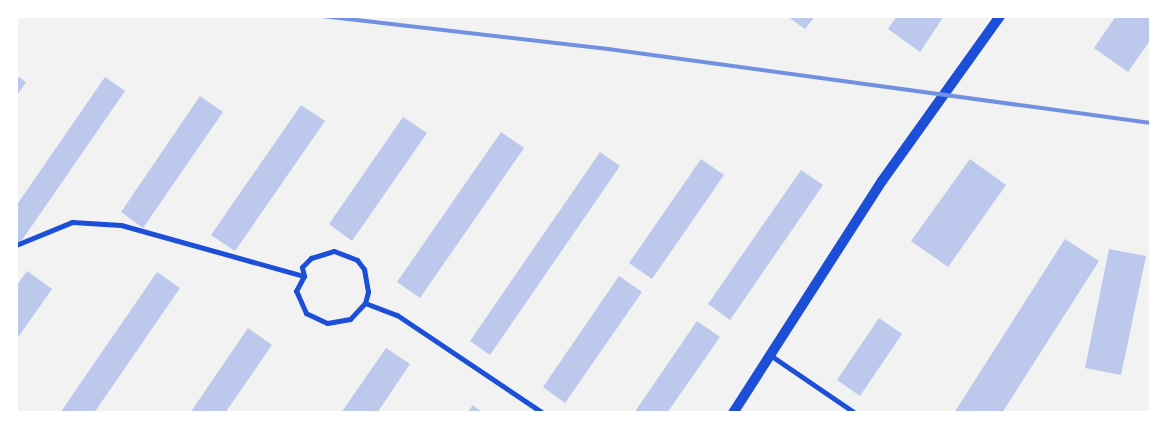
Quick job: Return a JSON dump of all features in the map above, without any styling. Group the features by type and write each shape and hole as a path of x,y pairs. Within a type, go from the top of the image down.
{"main road":[{"path":"733,413 882,181 1000,16"}],"street":[{"path":"16,245 72,222 121,225 304,276"},
{"path":"334,251 346,254 364,269 368,280 365,303 350,319 339,323 316,320 299,303 296,291 304,276 302,267 311,258 334,251"},
{"path":"365,303 397,314 543,413"},
{"path":"770,355 855,413"},
{"path":"1123,413 1144,413"}],"building":[{"path":"787,16 815,16 805,29"},
{"path":"897,16 944,16 920,52 888,29"},
{"path":"1116,16 1151,16 1151,39 1128,72 1094,48"},
{"path":"16,75 26,82 16,97"},
{"path":"105,77 125,91 20,243 16,240 16,206"},
{"path":"200,96 223,112 143,228 121,212"},
{"path":"301,105 325,121 235,251 211,235"},
{"path":"403,117 427,133 352,241 329,224"},
{"path":"501,132 524,148 420,298 397,282"},
{"path":"600,152 620,166 490,355 470,341"},
{"path":"701,159 724,175 652,279 629,263"},
{"path":"970,159 1006,185 948,267 911,241"},
{"path":"801,170 823,185 730,320 708,304"},
{"path":"1065,239 1099,261 1002,413 954,413"},
{"path":"1109,249 1146,256 1121,375 1085,368"},
{"path":"27,271 52,289 16,340 16,286"},
{"path":"157,272 180,288 94,413 60,413"},
{"path":"619,276 642,292 565,403 543,387"},
{"path":"879,318 902,334 860,396 837,380"},
{"path":"697,321 720,337 667,413 634,413"},
{"path":"248,328 272,345 225,413 190,413"},
{"path":"386,348 410,364 377,413 341,413"},
{"path":"473,405 483,413 467,413"}],"railway":[{"path":"322,16 608,49 1151,123"}]}
